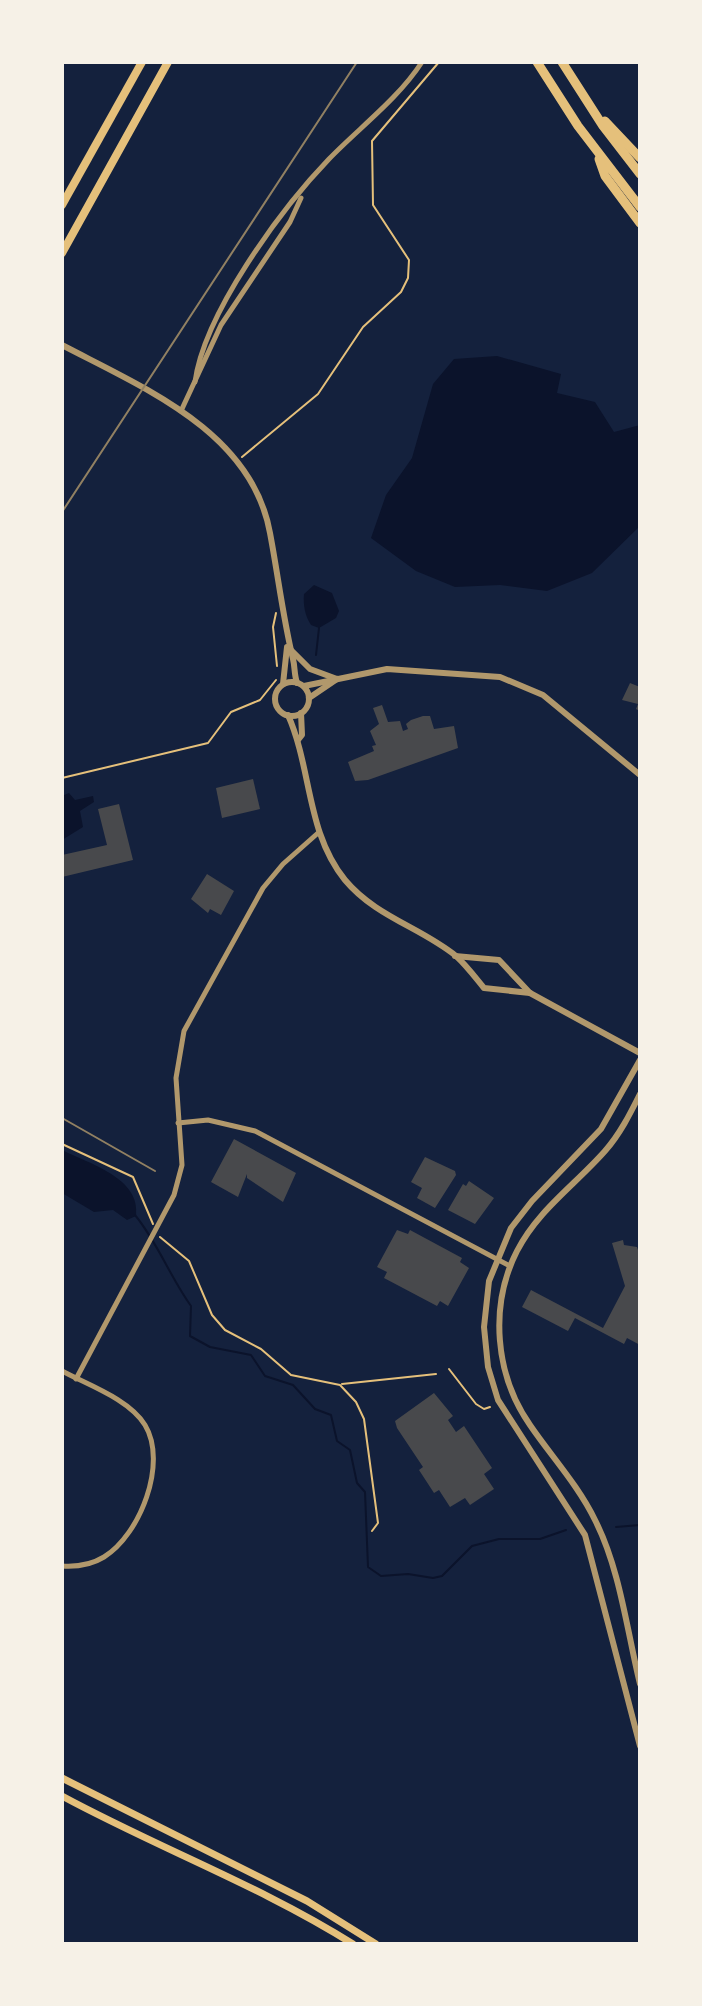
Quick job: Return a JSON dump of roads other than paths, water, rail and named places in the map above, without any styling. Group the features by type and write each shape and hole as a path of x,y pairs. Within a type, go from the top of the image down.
{"highway":[{"path":"537,62 640,207"},
{"path":"562,62 640,174"},
{"path":"587,101 640,158"},
{"path":"596,148 605,176 640,223"}],"main road":[{"path":"62,205 142,62"},
{"path":"62,253 168,62"},
{"path":"62,1778 307,1901 376,1944"},
{"path":"62,1796 174,1854 301,1911 353,1944"}],"street":[{"path":"181,412 195,382 197,363 214,320 282,216 325,163 422,62"},
{"path":"62,345 181,412 215,436 238,460 255,488 270,530 287,647 300,684 309,698"},
{"path":"287,647 310,669 337,679"},
{"path":"287,647 283,684 276,694 275,703 288,715 298,740 318,833 344,878 368,903 455,956 489,990 530,993"},
{"path":"283,684 404,668 484,674 515,682 558,705 640,775"},
{"path":"298,740 302,735 301,713 309,698 337,679"},
{"path":"288,715 301,713"},
{"path":"76,1379 164,1214 182,1165 176,1063 184,1031 263,888 283,864 318,833"},
{"path":"455,956 499,960 530,993 640,1053"},
{"path":"640,1060 601,1129 520,1215 495,1260 484,1303 485,1350 491,1381 515,1431 565,1499 585,1535 640,1746"},
{"path":"640,1094 606,1150 538,1218 510,1266 499,1321 500,1343 510,1388 529,1424 579,1493 602,1534 640,1684"},
{"path":"178,1123 208,1120 255,1131 510,1266"},
{"path":"62,1371 139,1417 152,1441 156,1470 146,1497 118,1545 92,1563 62,1566"}],"water":[{"path":"497,356 561,374 557,393 595,402 614,432 640,425 640,526 592,573 547,591 500,585 455,587 416,571 371,538 386,495 412,458 433,384 454,359"},
{"path":"314,585 332,593 339,611 336,618 319,628 311,625 304,606 304,594"},
{"path":"69,793 75,800 93,796 94,802 80,811 83,827 62,840 62,796"},
{"path":"62,1150 99,1167 122,1182 135,1203 136,1216 127,1220 113,1210 94,1212 62,1193"}],"waterway":[{"path":"316,655 319,628"},
{"path":"135,1215 191,1306 190,1336 210,1347 251,1355 265,1376 293,1385 315,1409 331,1415 337,1441 350,1450 357,1483 365,1492 368,1567 381,1576 408,1574 433,1578 442,1576 472,1546 499,1539 540,1539 566,1530"},
{"path":"616,1527 640,1525"}],"railway":[{"path":"62,512 357,62"},
{"path":"62,1118 155,1171"}]}
